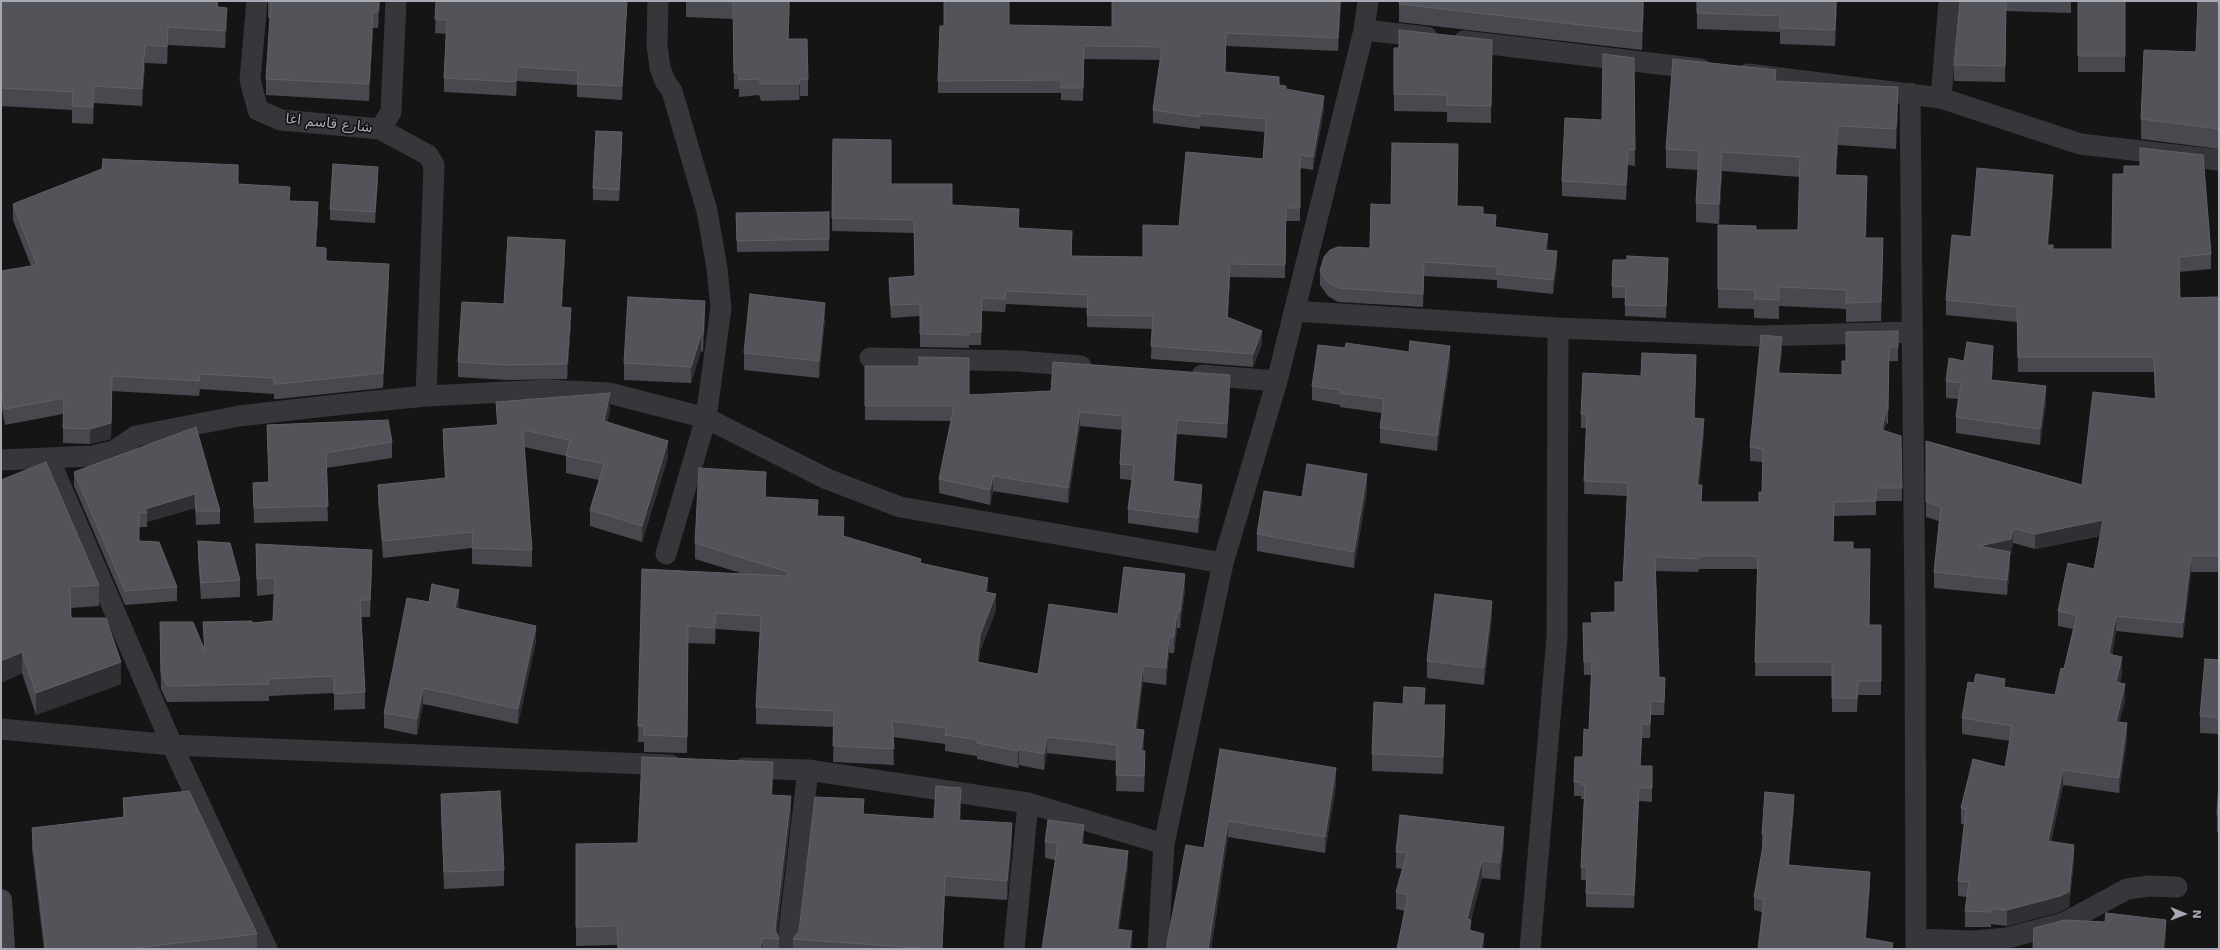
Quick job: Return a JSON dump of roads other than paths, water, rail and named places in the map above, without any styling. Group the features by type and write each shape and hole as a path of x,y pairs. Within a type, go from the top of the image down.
{"street":[{"name":"شارع قاسم اغا","path":"257,1 250,80 258,110 281,120 380,129 392,112 396,1"},
{"path":"658,1 657,45 660,68 665,81 672,91 707,211 717,268 720,315 706,418 666,554"},
{"path":"1158,949 1164,844 1223,564 1277,381 1364,30 1368,1"},
{"path":"1941,98 1949,1"},
{"path":"1364,30 1910,93 1941,98 2080,144 2219,160"},
{"path":"1910,93 1916,944 2007,938 2064,923 2127,889 2149,886 2177,886"},
{"path":"380,129 428,155 434,165 426,396"},
{"path":"1294,311 1558,328 1758,336 1912,332"},
{"path":"1535,948 1557,638 1558,328"},
{"path":"870,358 1018,361 1097,367"},
{"path":"1183,374 1277,381"},
{"path":"1,460 92,456 114,450 136,436 239,416 426,396 547,390 609,393 706,418 827,479 900,507 1223,564"},
{"path":"49,459 172,745 267,949"},
{"path":"1,729 172,745 689,765"},
{"path":"721,767 808,770 1028,803 1164,844"},
{"path":"787,949 808,770"},
{"path":"1014,949 1028,803"},
{"path":"1,900 4,949"}]}
